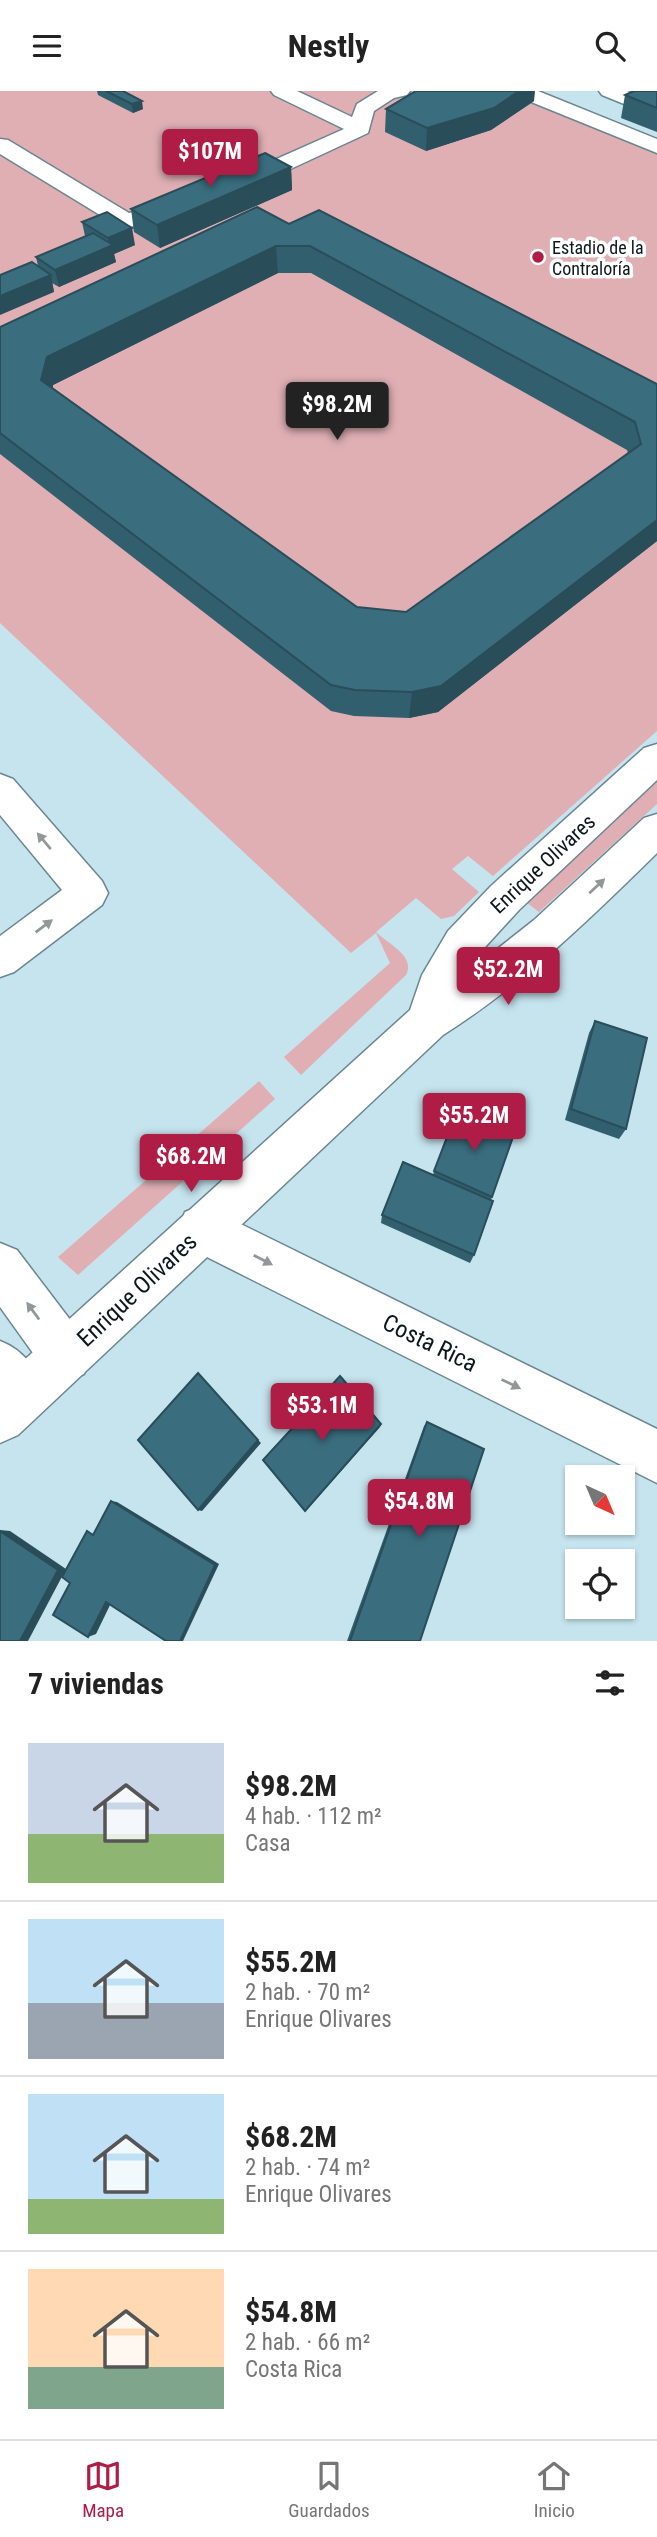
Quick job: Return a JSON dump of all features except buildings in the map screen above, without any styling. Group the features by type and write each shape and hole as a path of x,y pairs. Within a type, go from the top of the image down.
{"main road":[{"path":"281,91 361,129"},
{"path":"361,129 364,108 387,94 400,91"},
{"path":"521,91 657,147"},
{"path":"609,91 654,105"},
{"path":"0,145 126,221 155,216 211,195 361,129"},
{"name":"Enrique Olivares","path":"428,1021 437,988 452,959 468,937 505,898 657,758"},
{"path":"0,789 88,893 0,959"},
{"name":"Enrique Olivares","path":"8,1393 65,1356 428,1021 480,990 537,941 657,829"},
{"name":"Costa Rica","path":"202,1229 657,1457"},
{"path":"0,1267 65,1356"}],"shaded area":[{"path":"0,91 542,91 657,138 657,731 493,876 468,856 452,869 479,892 454,916 441,919 416,898 376,932 404,956 408,968 406,975 301,1075 284,1057 390,963 376,933 351,953 0,623"},
{"path":"657,781 657,804 539,912 526,902"},
{"path":"259,1081 275,1099 78,1275 58,1257"}],"place":[{"name":"Estadio de la Contraloría","path":"538,257"}]}
